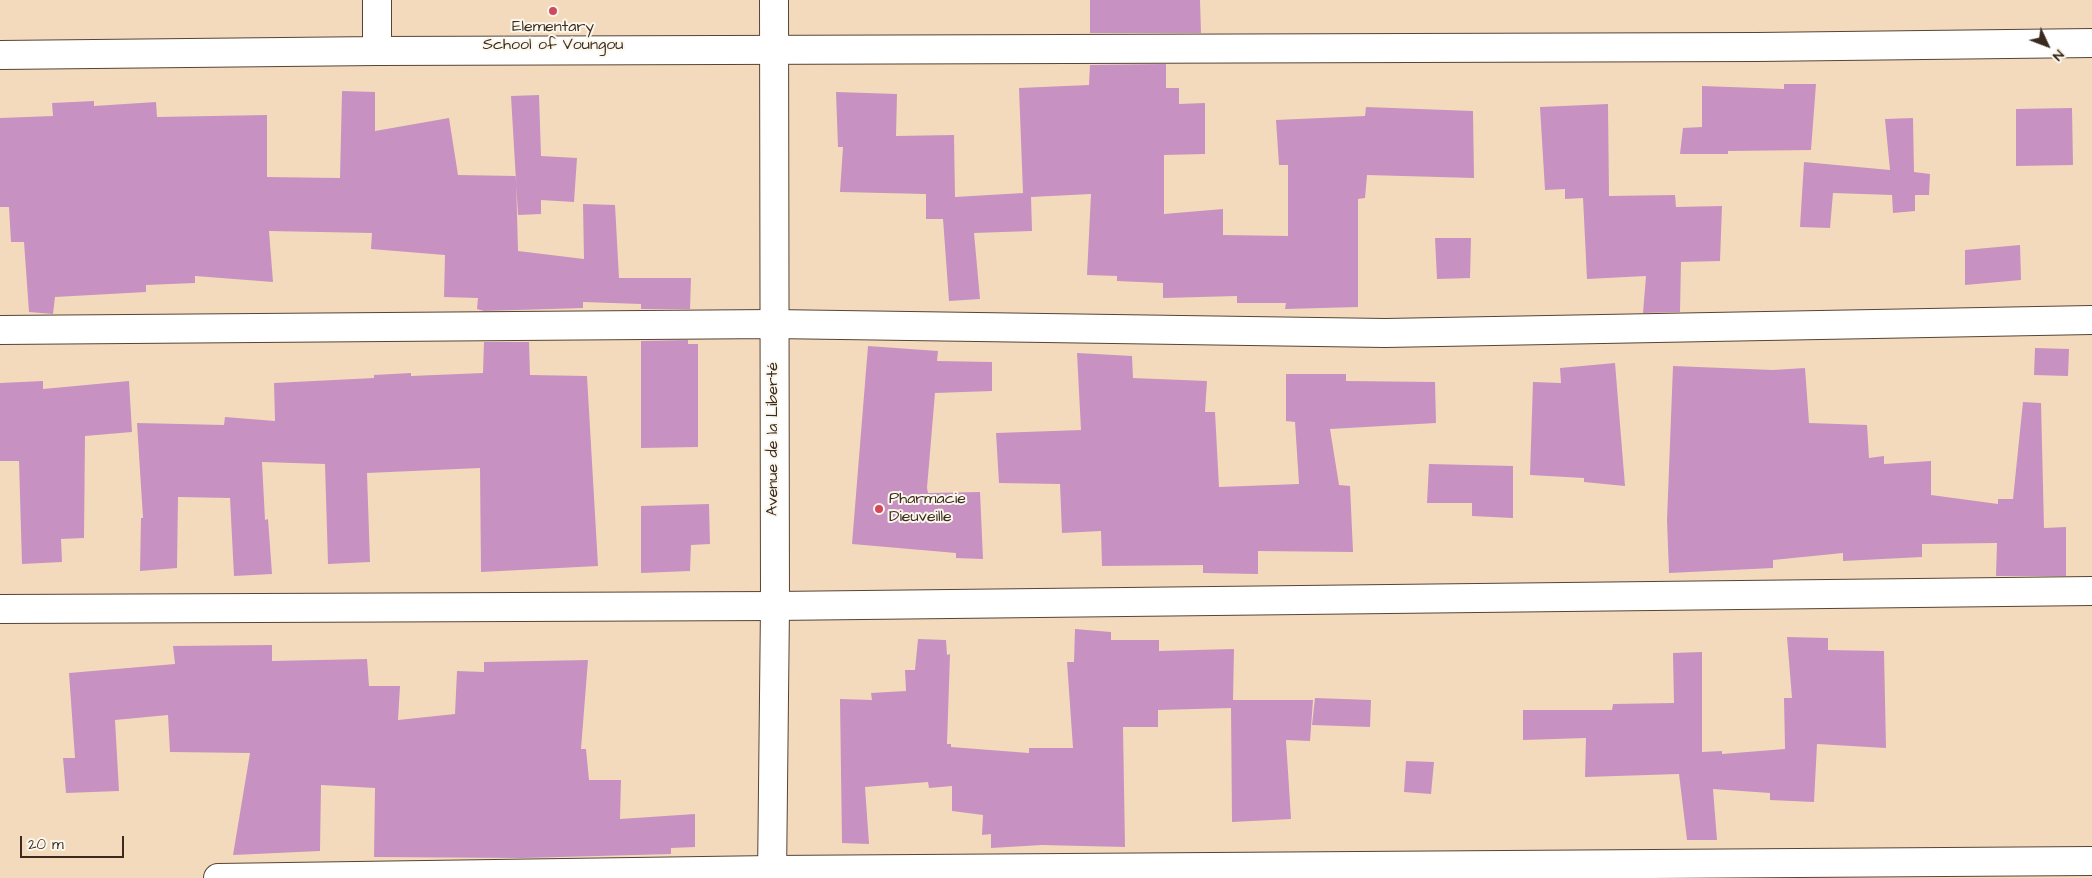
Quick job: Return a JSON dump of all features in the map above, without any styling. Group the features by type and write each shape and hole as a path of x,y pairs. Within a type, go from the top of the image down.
{"street":[{"path":"377,0 377,51"},
{"name":"Avenue de la Liberté","path":"772,874 775,606 773,324 776,51 774,0"},
{"path":"0,55 377,51 1757,47 2092,42"},
{"path":"0,330 773,324 1385,333 2092,320"},
{"path":"0,609 775,606 2092,591"},
{"path":"218,878 2092,861"}],"building":[{"path":"1090,0 1200,0 1201,33 1090,33"},
{"path":"1166,64 1166,88 1179,88 1179,104 1205,103 1205,154 1164,155 1164,214 1223,209 1223,235 1288,236 1288,165 1279,165 1276,120 1365,116 1366,107 1473,111 1474,178 1367,175 1365,198 1358,199 1358,307 1285,309 1286,303 1237,303 1237,296 1163,298 1163,283 1117,281 1117,276 1087,275 1091,194 1031,197 1032,231 974,233 980,299 949,301 943,219 926,219 926,194 840,192 843,147 838,147 836,92 897,94 896,136 954,135 955,197 1023,193 1019,88 1089,85 1090,65"},
{"path":"1784,84 1816,84 1811,150 1728,151 1728,154 1680,154 1683,128 1702,127 1702,86 1784,89"},
{"path":"342,91 375,92 375,131 449,118 458,175 516,176 518,251 584,259 583,204 615,205 619,278 691,278 690,309 641,309 641,304 583,302 583,308 484,311 477,309 478,298 444,297 445,255 371,249 372,233 269,231 273,282 195,276 195,283 146,285 146,292 55,297 53,314 29,312 24,242 11,242 9,207 0,207 0,118 53,116 52,103 94,101 94,106 156,102 157,117 267,115 267,177 340,178"},
{"path":"539,95 541,156 577,158 574,202 541,200 541,214 518,215 511,96"},
{"path":"1608,104 1609,196 1675,195 1676,207 1722,206 1720,261 1681,262 1680,312 1643,313 1646,276 1587,279 1583,198 1565,199 1565,189 1545,190 1540,107"},
{"path":"2072,108 2073,165 2016,166 2016,109"},
{"path":"1913,118 1914,172 1930,174 1929,195 1915,195 1915,211 1893,213 1892,195 1833,193 1830,228 1800,227 1804,162 1890,170 1885,119"},
{"path":"1435,238 1471,238 1470,278 1437,279"},
{"path":"2020,245 2021,280 1965,285 1965,250"},
{"path":"688,340 688,344 698,344 698,447 641,448 641,341"},
{"path":"484,342 529,342 530,375 587,376 598,566 481,572 480,468 367,473 370,562 328,564 325,464 262,462 265,520 268,519 272,574 234,576 230,498 178,497 177,568 140,571 141,518 143,518 137,423 224,425 225,417 275,421 274,383 374,378 374,375 411,373 411,376 483,373"},
{"path":"868,346 938,351 937,361 992,362 992,391 935,393 927,488 928,493 980,492 983,559 956,558 956,553 852,544"},
{"path":"2035,348 2069,349 2068,376 2034,375"},
{"path":"1077,353 1132,356 1133,378 1207,381 1205,412 1215,412 1219,487 1299,484 1295,422 1286,421 1286,374 1346,374 1346,381 1435,382 1436,423 1330,429 1339,485 1350,486 1353,552 1258,551 1258,574 1203,573 1203,565 1102,566 1101,531 1062,533 1060,484 999,483 996,433 1081,430"},
{"path":"1615,363 1625,486 1584,482 1584,478 1530,475 1533,382 1561,383 1560,368"},
{"path":"1673,366 1773,370 1805,368 1809,423 1867,425 1869,458 1884,456 1884,464 1931,461 1931,495 1998,504 1998,499 2013,499 2023,402 2041,403 2044,528 2066,527 2066,576 1996,576 1997,543 1922,544 1922,557 1843,561 1843,553 1773,560 1773,568 1669,573 1667,520"},
{"path":"43,381 43,389 129,381 132,432 85,436 84,538 61,539 62,562 22,564 19,461 0,461 0,383"},
{"path":"1429,464 1513,466 1513,518 1472,516 1472,503 1427,503"},
{"path":"709,504 710,544 691,545 690,571 641,573 641,506"},
{"path":"1075,629 1111,632 1111,640 1159,640 1159,651 1234,649 1233,700 1313,700 1310,741 1286,740 1291,819 1232,822 1231,708 1158,710 1158,727 1123,727 1125,847 1042,845 991,848 991,834 982,835 983,815 952,811 952,786 929,788 928,782 865,787 869,844 842,843 840,699 872,700 871,693 906,691 905,670 915,670 918,639 946,640 947,655 950,654 947,744 951,744 951,747 1029,753 1029,748 1073,748 1067,662 1074,662"},
{"path":"1787,637 1828,638 1828,650 1884,651 1886,748 1817,744 1814,802 1770,800 1770,793 1713,789 1717,840 1687,840 1679,774 1585,777 1586,738 1523,740 1523,710 1612,710 1613,704 1674,703 1673,653 1702,652 1702,752 1722,751 1722,754 1785,749 1784,698 1792,698"},
{"path":"272,645 272,661 367,659 369,686 400,686 398,720 455,714 457,671 484,672 484,662 588,660 581,749 586,749 589,780 621,780 620,819 695,814 695,847 671,848 671,854 524,858 374,857 375,788 321,785 320,851 233,855 250,753 170,752 168,715 115,720 119,791 66,793 63,758 75,758 69,673 175,664 173,646"},
{"path":"1315,698 1371,700 1370,727 1312,725"},
{"path":"1406,761 1434,762 1431,794 1404,792"}],"place":[{"name":"Elementary School of Voungou","path":"553,11"},
{"name":"Pharmacie Dieuveille","path":"879,509"}]}
